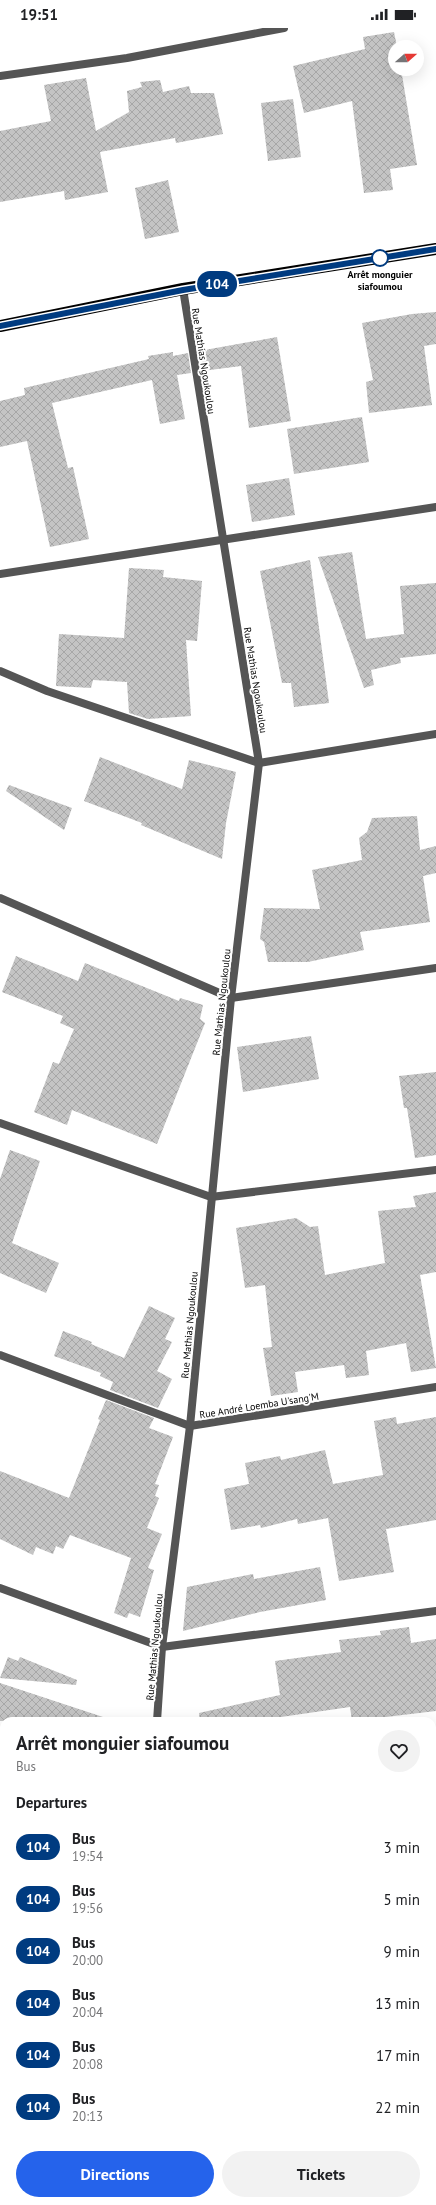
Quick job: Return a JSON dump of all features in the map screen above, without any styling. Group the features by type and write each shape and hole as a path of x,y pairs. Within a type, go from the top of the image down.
{"highway":[{"path":"0,326 183,290 436,249"}],"street":[{"path":"0,76 127,58 284,28"},
{"name":"Rue Mathias Ngoukoulou","path":"157,1717 162,1647 190,1426 231,998 259,763 222,541 183,290"},
{"path":"0,574 436,507"},
{"path":"0,671 47,691 259,763 436,734"},
{"path":"0,898 231,998 436,968"},
{"path":"0,1123 211,1198 436,1170"},
{"name":"Rue André Loemba U'sang'M","path":"0,1355 190,1426 436,1387"},
{"path":"0,1588 162,1647 436,1611"}],"building":[{"path":"394,32 396,40 388,40 388,76 402,76 417,165 390,169 393,190 364,193 352,101 304,113 293,66 365,49 363,37"},
{"path":"86,78 96,131 129,112 127,91 142,87 140,82 160,80 163,92 189,86 191,93 214,93 223,134 176,143 175,138 100,152 108,192 65,200 64,191 0,202 0,131 51,121 44,85"},
{"path":"293,99 301,157 268,161 261,103"},
{"path":"168,180 179,232 145,239 135,188"},
{"path":"436,312 436,344 424,346 432,405 369,413 366,382 373,380 362,323 412,314"},
{"path":"277,337 291,421 249,428 241,366 202,371 199,351"},
{"path":"173,352 173,356 188,353 191,373 177,375 185,419 160,424 152,380 52,403 68,468 73,467 89,539 50,547 27,441 0,447 0,401 25,395 24,388 149,359 148,356"},
{"path":"362,417 369,462 294,474 287,429"},
{"path":"289,478 295,515 252,522 246,485"},
{"path":"352,552 366,639 404,634 400,586 436,583 436,654 400,658 401,663 371,670 374,685 364,688 318,557"},
{"path":"310,560 329,703 294,707 291,683 282,683 260,571"},
{"path":"129,568 164,570 163,577 202,581 197,641 186,640 191,716 148,719 129,713 127,682 93,680 91,688 56,686 59,634 124,638"},
{"path":"100,757 182,789 189,760 236,772 226,823 222,859 141,825 142,823 84,801"},
{"path":"9,785 72,808 64,830 6,791"},
{"path":"417,816 420,850 436,846 436,873 423,876 430,922 360,932 364,950 308,962 268,962 264,942 260,939 264,908 320,909 312,870 362,860 359,838 367,832 372,818"},
{"path":"16,956 78,981 85,963 179,1001 180,998 203,1005 200,1019 205,1023 157,1144 72,1110 67,1125 34,1112 53,1062 59,1064 74,1029 60,1023 63,1016 2,992"},
{"path":"311,1036 319,1079 243,1092 237,1047"},
{"path":"436,1072 436,1155 415,1158 407,1108 404,1108 399,1076"},
{"path":"10,1150 40,1161 12,1243 59,1263 46,1293 0,1273 0,1179"},
{"path":"436,1192 436,1272 420,1275 436,1368 411,1372 406,1343 366,1351 369,1375 346,1378 344,1365 295,1372 298,1392 271,1396 263,1348 272,1347 265,1285 245,1288 236,1228 296,1218 310,1227 318,1226 325,1275 385,1263 378,1211 416,1207 413,1196"},
{"path":"149,1306 175,1318 165,1339 172,1342 157,1371 172,1379 158,1408 110,1390 113,1382 100,1376 101,1373 54,1356 63,1331 92,1342 91,1344 124,1358"},
{"path":"106,1400 154,1418 149,1428 173,1437 155,1484 159,1485 155,1496 159,1498 147,1528 162,1534 148,1568 154,1570 140,1617 129,1613 127,1618 114,1613 131,1558 70,1535 63,1549 56,1546 53,1554 36,1547 33,1555 0,1539 0,1471 69,1498 100,1420 98,1419"},
{"path":"396,1417 397,1424 436,1417 436,1520 386,1529 394,1572 339,1581 328,1518 298,1524 297,1519 261,1528 260,1525 231,1530 224,1489 249,1484 245,1463 280,1456 281,1460 325,1450 333,1484 383,1475 374,1421"},
{"path":"320,1567 326,1600 260,1612 183,1631 187,1587 253,1574 254,1579"},
{"path":"409,1627 411,1643 436,1639 436,1711 386,1717 351,1717 350,1707 281,1717 200,1717 199,1713 280,1695 275,1661 341,1652 339,1640 381,1635 380,1631"},
{"path":"8,1657 18,1661 20,1657 77,1680 76,1685 0,1678"},
{"path":"0,1683 103,1717 0,1717"}],"bus line":[{"name":"104","path":"0,326 183,290 436,249"}],"place":[{"name":"Arrêt monguier siafoumou","path":"380,258"}]}
